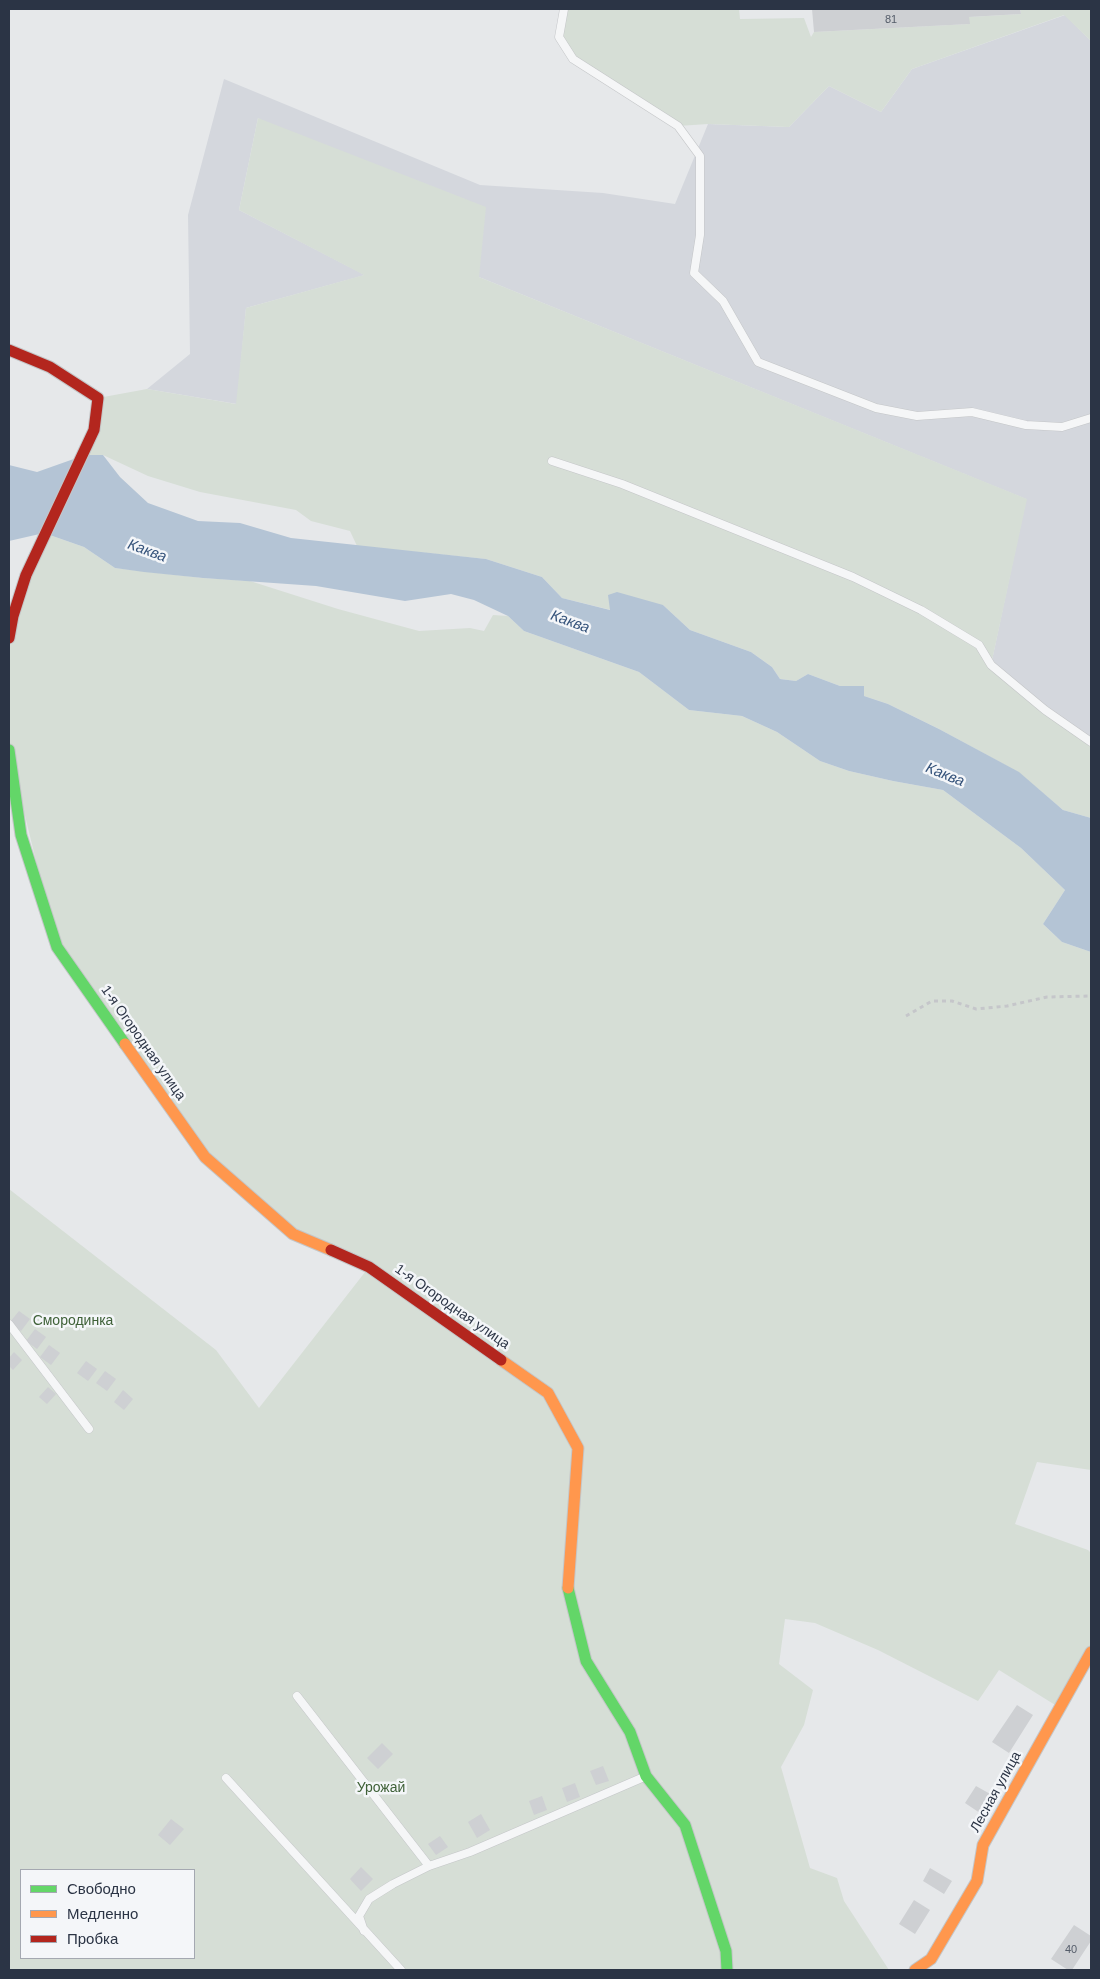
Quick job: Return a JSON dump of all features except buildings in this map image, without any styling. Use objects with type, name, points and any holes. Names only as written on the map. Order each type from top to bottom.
[{"type":"street","points":[[9,350],[50,367],[98,398],[94,430],[26,575],[13,616],[9,638]]},
{"type":"street","name":"1-я Огородная улица","points":[[9,750],[21,835],[57,947],[205,1157],[293,1234],[370,1267],[548,1393],[578,1448],[567,1584],[586,1661],[630,1732],[646,1776],[685,1825],[726,1951],[727,1970]]},
{"type":"street","name":"Лесная улица","points":[[916,1970],[931,1959],[977,1881],[983,1845],[1091,1652]]},
{"type":"lane","points":[[564,9],[559,37],[573,59],[678,126],[700,156],[700,235],[694,273],[724,301],[758,362],[876,408],[917,416],[972,412],[1026,425],[1062,427],[1091,418]]},
{"type":"lane","points":[[552,461],[622,484],[853,577],[921,610],[979,645],[991,665],[1044,710],[1091,742]]},
{"type":"lane","points":[[9,1324],[89,1429]]},
{"type":"lane","points":[[297,1696],[429,1866]]},
{"type":"lane","points":[[364,1931],[359,1916],[369,1898],[429,1866],[470,1852],[646,1776]]},
{"type":"lane","points":[[226,1778],[401,1970]]},
{"type":"path","points":[[906,1016],[932,1001],[952,1001],[976,1009],[1007,1006],[1047,997],[1091,996]]},
{"type":"shaded area","points":[[1065,15],[1091,41],[1091,742],[991,665],[1026,499],[479,277],[258,118],[239,210],[365,275],[246,308],[237,404],[147,389],[190,354],[188,215],[224,79],[480,185],[603,193],[675,204],[708,124],[789,127],[829,86],[881,112],[912,69]]},
{"type":"green space","points":[[564,9],[739,9],[740,19],[804,18],[811,37],[814,32],[969,24],[969,17],[1021,14],[1020,9],[1091,9],[1091,41],[1064,15],[912,69],[881,112],[829,86],[789,127],[708,124],[678,126],[573,59],[559,37]]},
{"type":"green space","points":[[258,118],[486,207],[479,277],[1027,499],[991,665],[1091,742],[1091,818],[1063,810],[1018,772],[939,729],[888,704],[864,696],[864,686],[840,686],[808,674],[796,681],[780,679],[772,667],[751,652],[690,630],[663,605],[611,610],[562,598],[542,577],[486,559],[357,546],[350,531],[311,521],[296,510],[200,492],[148,476],[103,455],[85,455],[98,398],[147,389],[236,404],[246,308],[364,275],[239,210]]},
{"type":"green space","points":[[44,533],[84,547],[115,568],[203,578],[250,581],[338,609],[419,631],[470,628],[484,631],[493,615],[508,616],[524,631],[639,672],[689,710],[742,716],[777,732],[820,761],[849,771],[943,790],[1021,848],[1065,890],[1043,924],[1062,942],[1091,952],[1091,1470],[1037,1462],[1015,1524],[1088,1550],[1091,1553],[1091,1653],[1060,1708],[999,1670],[978,1701],[878,1650],[815,1623],[785,1619],[779,1664],[813,1690],[804,1725],[781,1767],[810,1868],[837,1878],[844,1901],[889,1970],[9,1970],[9,1189],[216,1350],[259,1408],[369,1267],[293,1234],[205,1157],[57,947],[9,750],[9,647]]},
{"type":"water","name":"Каква","points":[[85,455],[103,455],[120,477],[148,503],[198,521],[240,523],[291,538],[486,559],[542,577],[562,598],[610,610],[608,595],[617,592],[663,605],[690,630],[751,652],[772,667],[780,679],[796,681],[808,674],[840,686],[864,686],[864,696],[888,704],[939,729],[1019,772],[1063,810],[1091,818],[1091,952],[1062,942],[1043,924],[1065,890],[1021,848],[943,790],[849,771],[820,761],[777,732],[742,716],[689,710],[639,672],[524,631],[508,616],[474,600],[451,594],[405,601],[316,586],[144,572],[115,568],[84,547],[44,533],[9,541],[9,465],[37,472]]},
{"type":"traffic: fast","points":[[9,750],[21,835],[57,947],[125,1044]]},
{"type":"traffic: fast","points":[[568,1588],[586,1661],[630,1732],[646,1776],[685,1825],[726,1951],[727,1970]]},
{"type":"traffic: slow","points":[[125,1044],[205,1157],[293,1234],[331,1250]]},
{"type":"traffic: slow","points":[[501,1360],[548,1393],[578,1448],[568,1588]]},
{"type":"traffic: slow","points":[[915,1970],[931,1959],[977,1881],[983,1845],[1091,1652]]},
{"type":"traffic: jam","points":[[9,350],[50,367],[98,398],[94,430],[26,575],[13,616],[9,638]]},
{"type":"traffic: jam","points":[[331,1250],[369,1267],[501,1360]]},
{"type":"park label","name":"Смородинка","points":[[73,1321]]},
{"type":"park label","name":"Урожай","points":[[381,1788]]}]
